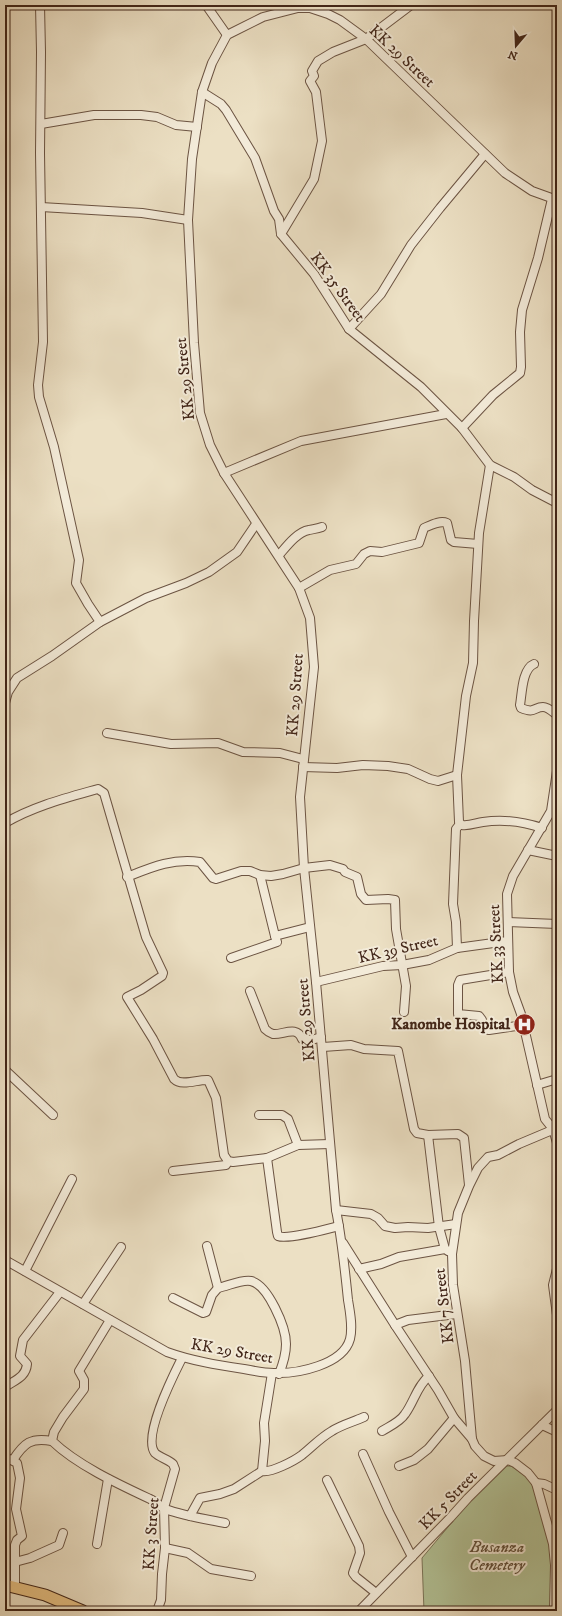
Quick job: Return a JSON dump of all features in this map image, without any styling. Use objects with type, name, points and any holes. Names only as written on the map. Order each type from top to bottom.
[{"type":"main road","points":[[10,1586],[45,1595],[83,1611]]},
{"type":"street","points":[[40,5],[42,342],[38,385],[54,447],[79,560],[76,583],[100,622]]},
{"type":"street","points":[[206,5],[227,35]]},
{"type":"street","points":[[281,234],[314,179],[322,141],[316,92],[310,80],[314,76],[312,71],[315,65],[318,61],[333,52],[366,39],[411,5]]},
{"type":"street","name":"KK 29 Street","points":[[5,1260],[167,1352],[182,1358],[275,1374],[306,1370],[326,1363],[344,1351],[350,1341],[351,1324],[342,1240],[336,1210],[316,982],[304,868],[300,797],[314,667],[310,618],[299,588],[279,555],[256,524],[224,473],[210,445],[200,413],[189,266],[188,220],[192,159],[202,92],[212,63],[227,35],[263,17],[298,8],[310,8],[328,14],[340,20],[366,39],[505,173],[532,191],[555,199]]},
{"type":"street","name":"KK 35 Street","points":[[202,92],[226,110],[254,158],[274,212],[279,219],[281,234],[314,274],[349,329],[421,387],[446,414],[462,428],[490,465],[514,477],[532,490],[557,503]]},
{"type":"street","points":[[41,124],[94,115],[141,114],[157,117],[176,125],[197,127]]},
{"type":"street","points":[[349,329],[381,294],[411,246],[440,208],[485,154]]},
{"type":"street","points":[[462,428],[493,395],[518,375],[521,370],[520,332],[522,310],[555,199]]},
{"type":"street","points":[[41,207],[142,212],[188,220]]},
{"type":"street","points":[[224,473],[301,441],[446,414]]},
{"type":"street","points":[[457,948],[453,897],[456,829],[460,824],[457,775],[466,696],[474,663],[474,621],[478,544],[490,465]]},
{"type":"street","points":[[299,588],[330,570],[356,564],[364,554],[370,551],[382,552],[419,542],[424,528],[433,524],[443,522],[447,523],[451,540],[454,542],[478,544]]},
{"type":"street","points":[[5,704],[8,692],[18,678],[100,622],[146,598],[186,583],[209,572],[237,552],[256,524]]},
{"type":"street","points":[[279,555],[304,532],[322,527]]},
{"type":"street","points":[[534,664],[528,669],[525,676],[520,705],[521,708],[532,711],[544,707],[549,708],[557,715]]},
{"type":"street","points":[[107,733],[171,744],[218,743],[243,752],[280,753],[303,763],[337,768],[363,765],[388,766],[408,769],[438,781],[457,775]]},
{"type":"street","name":"KK 33 Street","points":[[557,771],[551,812],[513,876],[507,894],[509,972],[513,992],[523,1025],[545,1119],[555,1129],[557,1143]]},
{"type":"street","points":[[5,824],[20,814],[41,805],[101,789],[104,792],[127,877],[146,938],[163,973],[162,976],[141,990],[127,997],[177,1082],[184,1083],[198,1080],[208,1080],[216,1098],[224,1155],[228,1161],[232,1162],[268,1158],[298,1145],[330,1144]]},
{"type":"street","points":[[460,824],[465,826],[484,822],[520,822],[542,828]]},
{"type":"street","points":[[528,850],[557,856]]},
{"type":"street","points":[[127,877],[163,863],[195,861],[200,862],[213,878],[216,879],[241,871],[250,871],[260,875],[271,876],[304,868],[330,865],[357,877],[361,894],[366,900],[395,900],[396,929],[406,986],[404,1012]]},
{"type":"street","points":[[231,958],[277,942],[260,875]]},
{"type":"street","points":[[508,922],[557,924]]},
{"type":"street","points":[[275,936],[310,927]]},
{"type":"street","name":"KK 39 Street","points":[[316,982],[383,966],[402,965],[429,960],[457,948],[508,940]]},
{"type":"street","points":[[509,972],[460,980],[458,985],[458,1014],[479,1016],[482,1020],[484,1029],[489,1030],[523,1025]]},
{"type":"street","points":[[250,991],[265,1029],[272,1034],[290,1031],[296,1032],[302,1039],[305,1040],[321,1037]]},
{"type":"street","points":[[322,1047],[351,1045],[364,1049],[398,1051],[414,1129],[417,1133],[428,1135],[458,1134],[464,1138],[469,1186]]},
{"type":"street","points":[[5,1070],[53,1115]]},
{"type":"street","points":[[538,1085],[557,1079]]},
{"type":"street","points":[[259,1115],[282,1115],[288,1119],[298,1145]]},
{"type":"street","name":"KK 7 Street","points":[[472,1439],[465,1361],[456,1314],[453,1285],[452,1254],[456,1224],[469,1186],[478,1168],[488,1157],[498,1155],[555,1129]]},
{"type":"street","points":[[428,1135],[439,1227],[445,1249],[452,1254]]},
{"type":"street","points":[[268,1158],[276,1232],[278,1236],[298,1236],[339,1226]]},
{"type":"street","points":[[173,1171],[226,1165],[228,1161]]},
{"type":"street","points":[[25,1271],[72,1179]]},
{"type":"street","points":[[336,1210],[371,1214],[378,1218],[385,1226],[395,1228],[428,1228],[456,1224]]},
{"type":"street","name":"KK 7 Street","points":[[342,1240],[359,1269],[429,1376],[454,1418],[476,1446],[484,1456],[494,1461],[508,1460],[528,1473],[536,1484],[553,1544],[555,1565],[554,1611]]},
{"type":"street","points":[[207,1246],[218,1288]]},
{"type":"street","points":[[83,1304],[121,1247]]},
{"type":"street","points":[[359,1269],[381,1264],[399,1257],[445,1249]]},
{"type":"street","points":[[557,1269],[553,1285],[557,1315]]},
{"type":"street","points":[[173,1298],[203,1313],[206,1312],[212,1295],[218,1288],[233,1285],[242,1281],[252,1282],[258,1284],[270,1298],[277,1311],[286,1337],[285,1356],[275,1374],[264,1423],[265,1441],[262,1471]]},
{"type":"street","points":[[5,1387],[15,1382],[25,1374],[27,1364],[20,1356],[23,1340],[60,1292]]},
{"type":"street","points":[[395,1325],[408,1320],[456,1314]]},
{"type":"street","points":[[52,1441],[54,1432],[63,1417],[84,1389],[84,1380],[79,1371],[110,1320]]},
{"type":"street","name":"KK 3 Street","points":[[157,1611],[161,1600],[162,1574],[166,1548],[164,1508],[175,1469],[173,1464],[155,1453],[152,1446],[153,1434],[164,1395],[182,1358]]},
{"type":"street","points":[[382,1431],[399,1421],[405,1414],[422,1384],[429,1376]]},
{"type":"street","name":"KK 5 Street","points":[[359,1611],[468,1498],[557,1410]]},
{"type":"street","points":[[190,1516],[200,1498],[220,1494],[234,1489],[262,1471],[267,1472],[292,1461],[332,1431],[364,1417]]},
{"type":"street","points":[[398,1466],[414,1460],[428,1449],[454,1418]]},
{"type":"street","points":[[542,1426],[557,1432]]},
{"type":"street","points":[[10,1586],[15,1562],[16,1542],[22,1536],[16,1509],[20,1478],[17,1463],[9,1458],[22,1447],[34,1440],[42,1439],[52,1441],[108,1479],[154,1501],[164,1508],[190,1516],[225,1523]]},
{"type":"street","points":[[363,1454],[389,1512],[412,1557]]},
{"type":"street","points":[[97,1544],[108,1479]]},
{"type":"street","points":[[327,1480],[359,1546],[360,1553],[353,1573],[376,1593]]},
{"type":"street","points":[[536,1484],[544,1484],[557,1490]]},
{"type":"street","points":[[15,1562],[30,1558],[59,1545],[63,1533]]},
{"type":"street","points":[[166,1548],[188,1553],[211,1569],[251,1576]]},
{"type":"green space","name":"Busanza Cemetery","points":[[506,1466],[511,1466],[529,1478],[535,1488],[551,1547],[551,1611],[424,1611],[422,1558],[464,1508]]},
{"type":"place","name":"Kanombe Hospital","points":[[525,1024]]}]
